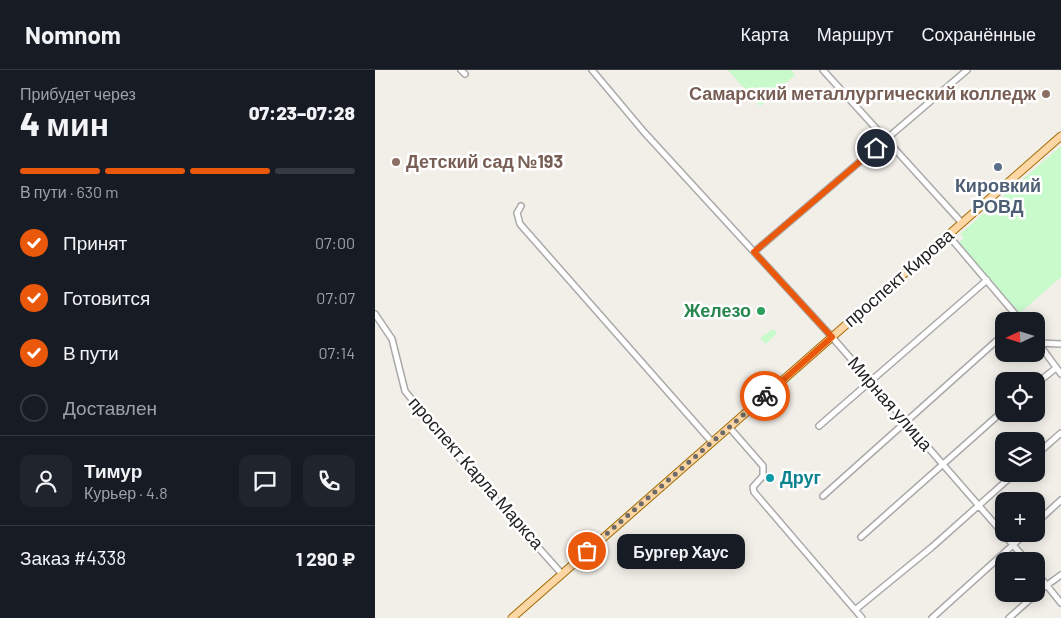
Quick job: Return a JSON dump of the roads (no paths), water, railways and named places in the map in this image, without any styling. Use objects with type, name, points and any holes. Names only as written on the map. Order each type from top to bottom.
[{"type":"main road","name":"проспект Кирова","points":[[512,618],[1061,136]]},
{"type":"street","name":"Мирная улица","points":[[592,70],[644,132],[832,337],[1018,552]]},
{"type":"street","points":[[823,70],[962,223]]},
{"type":"street","points":[[754,252],[967,70]]},
{"type":"street","points":[[521,206],[517,213],[517,219],[520,224],[712,442]]},
{"type":"street","points":[[948,235],[1012,312]]},
{"type":"street","points":[[819,426],[987,280]]},
{"type":"street","name":"проспект Карла Маркса","points":[[375,314],[392,339],[405,391],[478,481],[561,574]]},
{"type":"street","points":[[823,496],[995,342]]},
{"type":"street","points":[[1045,343],[1061,344]]},
{"type":"street","points":[[1045,353],[1061,374]]},
{"type":"street","points":[[1045,377],[1056,368]]},
{"type":"street","points":[[861,537],[995,418]]},
{"type":"street","points":[[729,427],[763,466],[763,476],[753,487],[754,492],[862,618]]},
{"type":"street","points":[[1045,447],[1061,432]]},
{"type":"street","points":[[855,610],[932,547],[1004,482]]},
{"type":"street","points":[[1045,515],[1061,500]]},
{"type":"street","points":[[932,618],[1016,542]]},
{"type":"street","points":[[1061,576],[1045,585],[1061,603]]},
{"type":"street","points":[[1009,618],[1026,602]]},
{"type":"place","name":"Самарский металлургический колледж","points":[[1046,94]]},
{"type":"place","name":"Детский сад №193","points":[[396,162]]},
{"type":"place","name":"Кировкий РОВД","points":[[998,167]]},
{"type":"place","name":"Железо","points":[[761,311]]},
{"type":"place","name":"Друг","points":[[770,478]]},
{"type":"place","name":"Бургер Хаус","points":[[587,551]]}]
